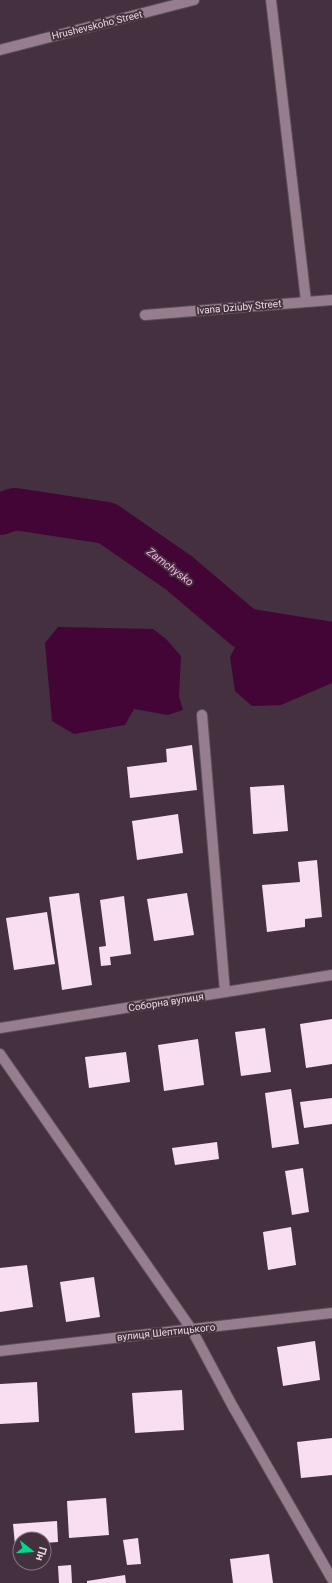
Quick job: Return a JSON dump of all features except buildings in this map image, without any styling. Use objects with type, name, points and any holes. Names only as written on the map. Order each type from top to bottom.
[{"type":"street","name":"Hrushevskoho Street","points":[[0,50],[194,0]]},
{"type":"street","points":[[271,0],[306,301]]},
{"type":"street","name":"Ivana Dziuby Street","points":[[145,315],[332,300]]},
{"type":"street","points":[[202,715],[225,992]]},
{"type":"street","name":"Соборна вулиця","points":[[0,1028],[332,975]]},
{"type":"street","points":[[0,1054],[192,1330],[232,1405],[332,1579]]},
{"type":"street","name":"вулиця Шептицького","points":[[0,1351],[332,1313]]},
{"type":"shaded area","points":[[58,627],[153,629],[166,639],[181,656],[179,696],[183,710],[168,715],[134,709],[125,725],[74,734],[52,721],[45,643]]},
{"type":"shaded area","points":[[245,629],[327,632],[332,634],[332,683],[281,705],[252,706],[235,691],[230,657]]},
{"type":"waterway","name":"Zamchysko","points":[[0,514],[15,509],[107,523],[179,573],[245,629],[332,643]]}]
